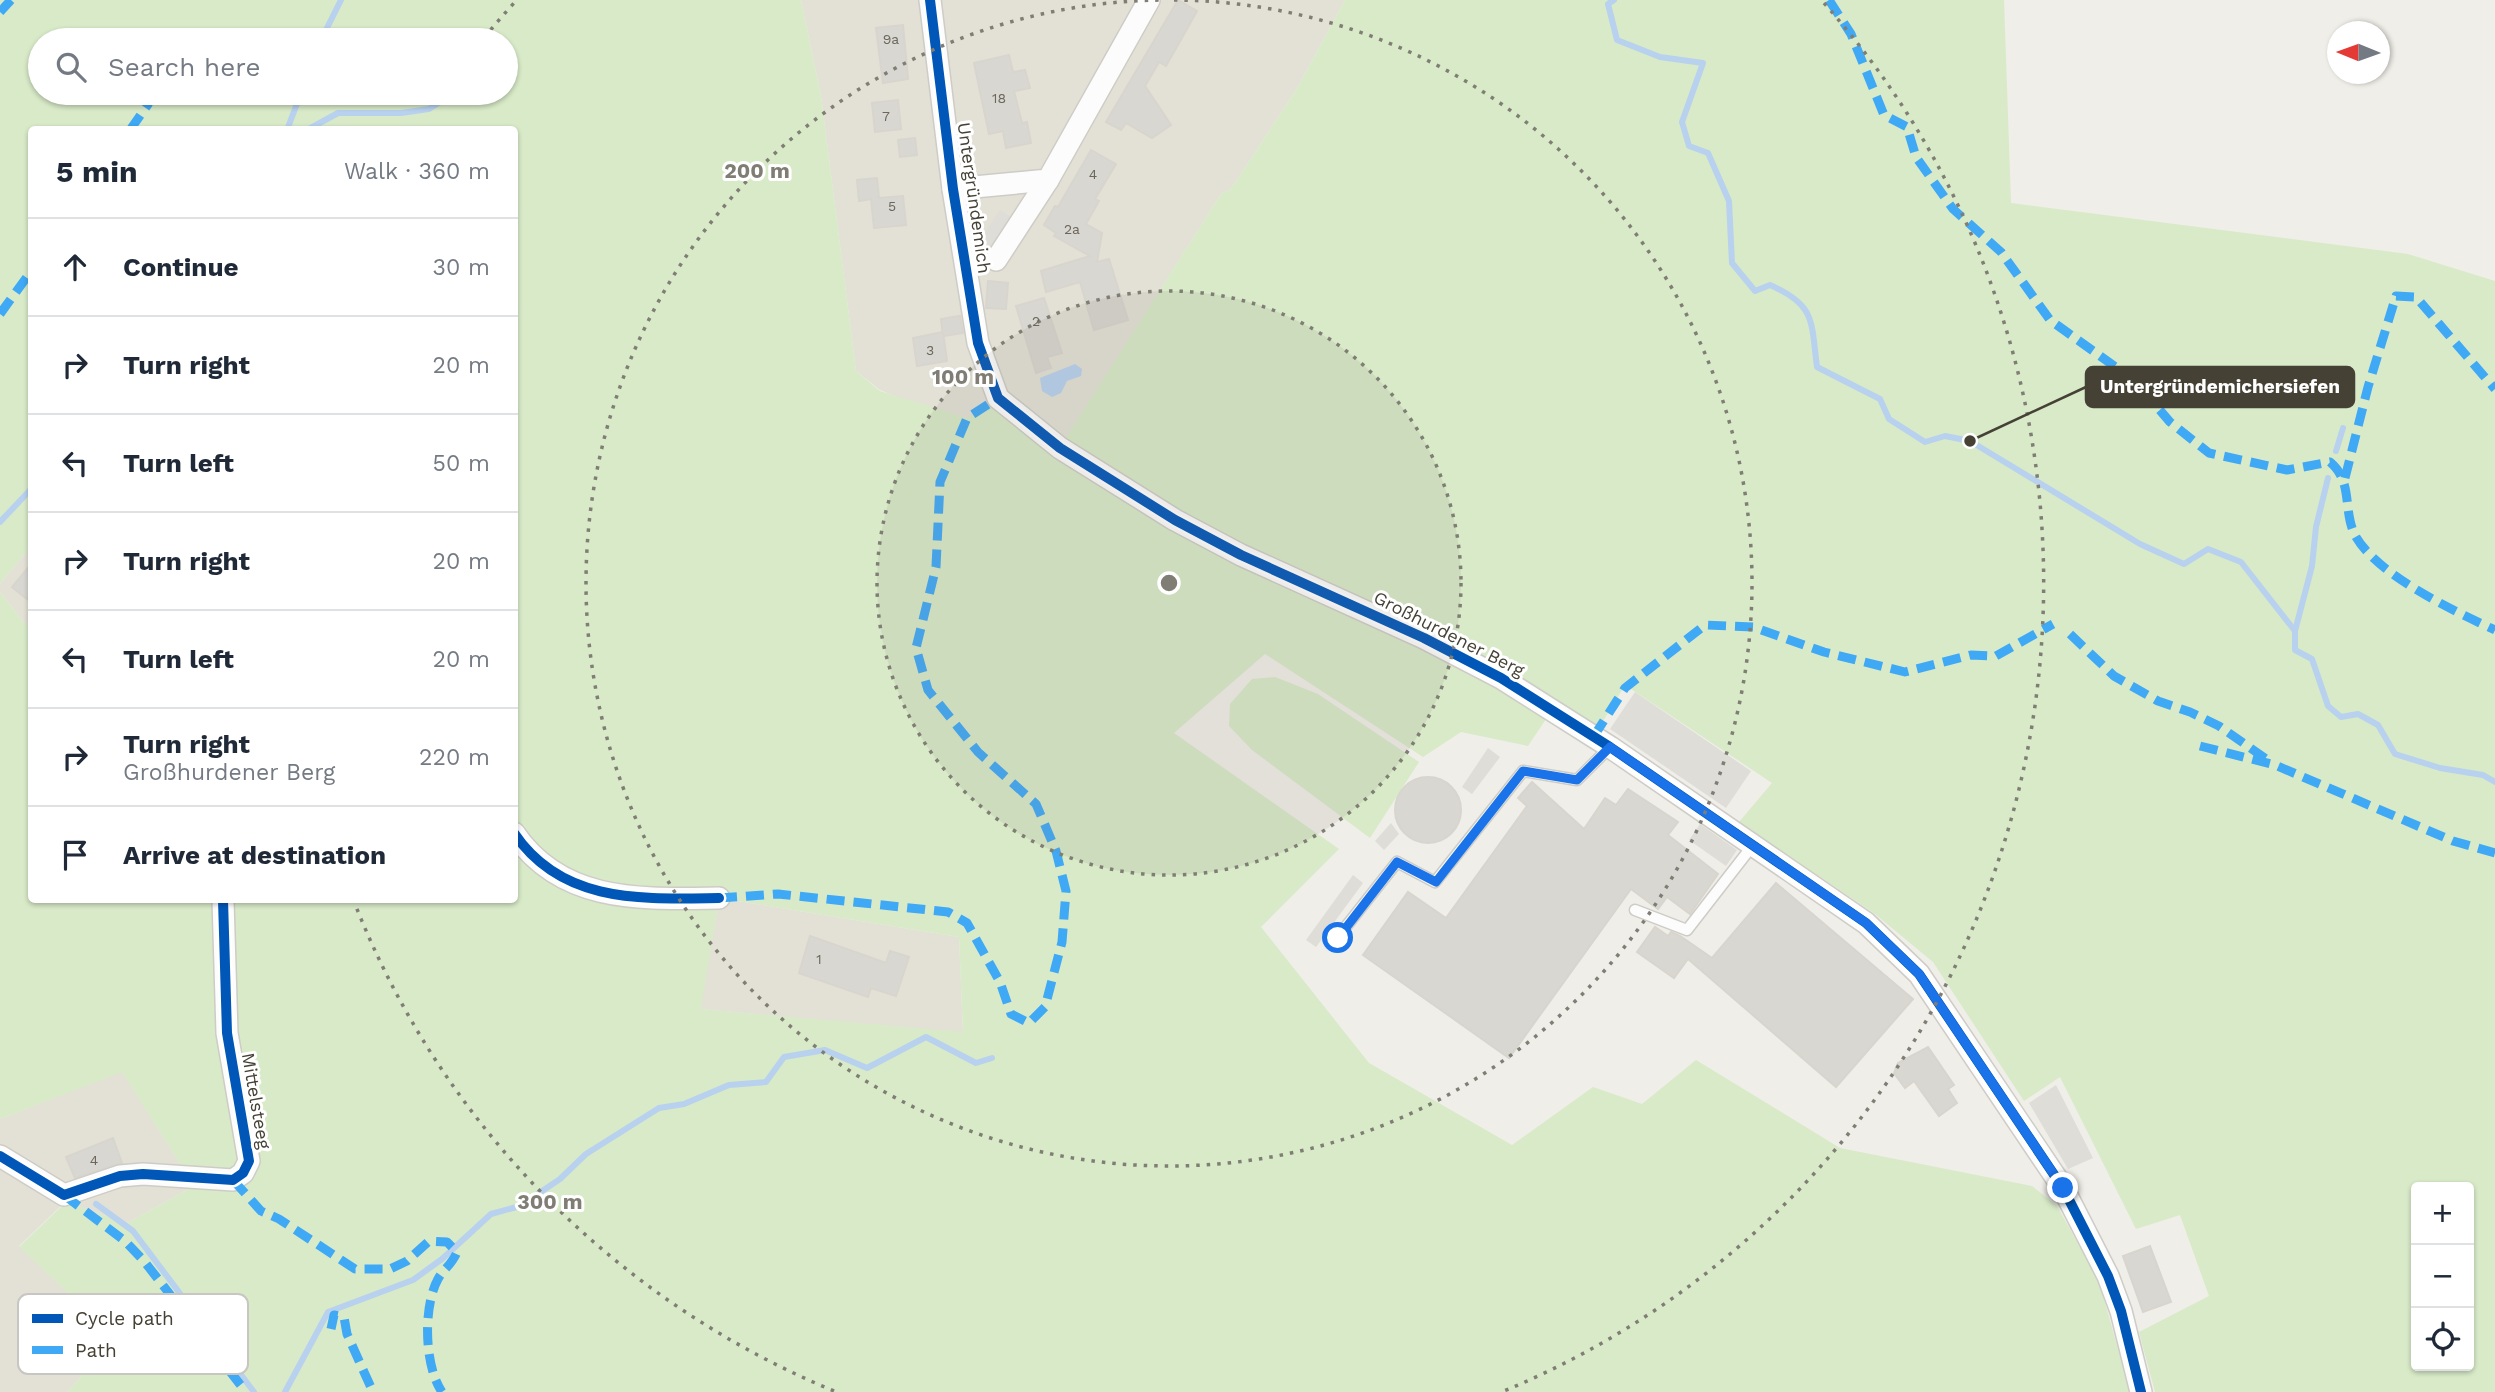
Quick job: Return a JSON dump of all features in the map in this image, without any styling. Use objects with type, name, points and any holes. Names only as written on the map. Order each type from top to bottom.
[{"type":"street","name":"Untergründemich","points":[[930,0],[953,189],[978,343],[998,398]]},
{"type":"street","name":"Untergründemich","points":[[996,260],[1048,180],[1149,0]]},
{"type":"street","name":"Untergründemich","points":[[953,189],[1048,180]]},
{"type":"street","name":"Großhurdener Berg","points":[[998,398],[1060,448],[1175,520],[1241,555],[1424,638],[1501,677],[1610,747],[1866,923],[1919,974],[2012,1108],[2088,1232],[2121,1311],[2141,1392]]},
{"type":"street","points":[[518,839],[530,856],[570,882],[638,900],[719,898]]},
{"type":"street","name":"Mittelsteeg","points":[[0,1156],[64,1195],[120,1176],[143,1174],[226,1181],[243,1173],[249,1161],[227,1033],[223,903]]},
{"type":"lane","points":[[1338,938],[1397,862],[1436,882],[1523,771],[1577,780],[1610,747]]},
{"type":"lane","points":[[1635,909],[1687,930],[1753,845]]},
{"type":"shaded area","points":[[801,0],[1345,0],[1296,90],[1231,189],[1221,194],[1060,448],[909,402],[880,390],[856,371],[821,96]]},
{"type":"shaded area","points":[[1000,210],[1014,219],[985,265],[978,255],[978,242]]},
{"type":"shaded area","points":[[28,551],[28,627],[0,592],[0,584]]},
{"type":"shaded area","points":[[1635,692],[1751,771],[1726,808],[1610,729]]},
{"type":"shaded area","points":[[1488,748],[1500,757],[1472,794],[1462,787]]},
{"type":"shaded area","points":[[1391,823],[1399,834],[1384,850],[1375,841]]},
{"type":"shaded area","points":[[1700,824],[1737,850],[1726,866],[1689,840]]},
{"type":"shaded area","points":[[1353,875],[1363,883],[1316,947],[1306,940]]},
{"type":"shaded area","points":[[719,898],[959,937],[963,1033],[700,1009]]},
{"type":"shaded area","points":[[122,1071],[194,1186],[127,1223],[65,1202],[19,1246],[70,1294],[18,1294],[18,1374],[83,1374],[67,1392],[0,1392],[0,1119]]},
{"type":"shaded area","points":[[2056,1085],[2093,1158],[2068,1169],[2029,1103]]},
{"type":"green space","points":[[0,0],[801,0],[821,96],[856,371],[880,391],[967,418],[998,398],[1060,447],[1221,194],[1231,189],[1296,90],[1345,0],[2004,0],[2011,203],[2408,254],[2495,281],[2495,1392],[2155,1392],[2139,1332],[2209,1296],[2180,1215],[2136,1229],[2060,1077],[2024,1101],[1933,962],[1875,914],[1739,822],[1772,783],[1625,685],[1594,736],[1552,710],[1528,746],[1461,732],[1423,757],[1265,654],[1174,733],[1339,849],[1261,927],[1369,1063],[1512,1145],[1593,1087],[1642,1104],[1696,1060],[1840,1148],[2032,1186],[2057,1206],[2099,1281],[2130,1392],[67,1392],[83,1374],[248,1374],[248,1294],[69,1294],[19,1247],[66,1202],[127,1223],[194,1186],[122,1072],[0,1119],[0,592],[28,627],[28,903],[518,903],[518,126],[28,126],[28,551],[0,584]],"holes":[[[719,898],[959,937],[963,1032],[701,1009]]]},
{"type":"green space","points":[[1275,677],[1318,694],[1419,762],[1370,838],[1252,750],[1229,726],[1230,704],[1252,679]]},
{"type":"water","points":[[1075,364],[1082,369],[1081,376],[1067,381],[1061,393],[1052,397],[1042,391],[1040,378]]},
{"type":"building","points":[[1178,0],[1197,11],[1166,66],[1159,62],[1145,86],[1171,125],[1152,138],[1126,123],[1121,130],[1106,122]]},
{"type":"building","points":[[903,25],[908,79],[883,83],[876,28]]},
{"type":"building","points":[[1009,55],[1013,72],[1025,70],[1030,88],[1014,91],[1022,123],[1027,122],[1031,143],[1006,148],[1003,131],[989,134],[974,63]]},
{"type":"building","points":[[898,100],[901,129],[875,132],[872,103]]},
{"type":"building","points":[[915,138],[917,155],[900,157],[898,140]]},
{"type":"building","points":[[1091,150],[1116,164],[1095,199],[1099,201],[1086,224],[1102,233],[1097,262],[1109,259],[1128,320],[1094,330],[1080,282],[1046,292],[1041,271],[1090,256],[1054,236],[1056,233],[1044,225],[1055,206],[1058,207]]},
{"type":"building","points":[[877,178],[879,198],[903,196],[906,225],[874,228],[871,199],[859,201],[857,180]]},
{"type":"building","points":[[988,281],[1008,283],[1006,309],[986,308]]},
{"type":"building","points":[[1044,298],[1062,353],[1047,357],[1051,368],[1036,373],[1016,306]]},
{"type":"building","points":[[960,316],[963,333],[943,336],[941,319]]},
{"type":"building","points":[[943,332],[947,361],[917,366],[913,338]]},
{"type":"building","points":[[28,568],[28,600],[12,587]]},
{"type":"building","points":[[1428,777],[1441,780],[1451,787],[1458,797],[1461,810],[1458,823],[1451,833],[1441,840],[1428,843],[1415,840],[1405,833],[1398,823],[1395,810],[1398,797],[1405,787],[1415,780]]},
{"type":"building","points":[[1532,782],[1584,829],[1605,798],[1616,805],[1628,789],[1678,822],[1668,835],[1718,874],[1690,914],[1667,897],[1658,909],[1631,889],[1509,1058],[1363,955],[1408,892],[1446,918],[1527,806],[1518,798]]},
{"type":"building","points":[[1776,883],[1913,999],[1836,1087],[1688,959],[1674,978],[1637,952],[1655,927],[1668,936],[1671,932],[1680,936],[1712,958]]},
{"type":"building","points":[[810,936],[886,963],[890,951],[909,957],[896,996],[871,988],[868,997],[799,973]]},
{"type":"building","points":[[1928,1047],[1954,1085],[1948,1089],[1957,1103],[1939,1116],[1914,1081],[1905,1088],[1894,1073],[1898,1063]]},
{"type":"building","points":[[113,1138],[122,1163],[75,1178],[66,1157]]},
{"type":"building","points":[[2150,1246],[2171,1302],[2143,1312],[2123,1256]]},
{"type":"waterway","points":[[327,28],[341,0]]},
{"type":"waterway","points":[[1614,0],[1608,4],[1617,40],[1660,57],[1703,63],[1682,122],[1689,146],[1708,153],[1729,201],[1732,263],[1755,291],[1770,285],[1785,292],[1804,308],[1812,326],[1817,367],[1880,399],[1889,419],[1925,442],[1945,436],[1970,441],[2140,544],[2184,564],[2208,549],[2241,562],[2295,631],[2295,650],[2312,659],[2328,706],[2341,717],[2358,714],[2378,725],[2395,754],[2440,768],[2483,775],[2495,782]]},
{"type":"waterway","points":[[289,126],[296,105]]},
{"type":"waterway","points":[[314,126],[338,113],[401,113],[429,109],[435,105]]},
{"type":"waterway","points":[[2336,451],[2343,428]]},
{"type":"waterway","points":[[2295,631],[2312,566],[2316,527],[2328,478]]},
{"type":"waterway","points":[[0,522],[28,492]]},
{"type":"waterway","points":[[285,1392],[328,1312],[413,1280],[442,1259],[491,1214],[520,1206],[560,1179],[586,1154],[659,1108],[684,1104],[729,1085],[766,1082],[784,1057],[825,1050],[867,1068],[926,1037],[976,1063],[992,1058]]},
{"type":"waterway","points":[[96,1204],[133,1231],[180,1294]]},
{"type":"waterway","points":[[240,1374],[254,1392]]},
{"type":"marked path","points":[[0,12],[11,0]]},
{"type":"marked path","points":[[1829,0],[1851,34],[1884,115],[1907,127],[1916,157],[1953,209],[2001,252],[2050,320],[2135,381],[2170,422],[2209,453],[2287,470],[2330,462],[2342,479],[2349,518],[2356,537],[2367,551],[2399,579],[2495,630]]},
{"type":"marked path","points":[[133,126],[148,105]]},
{"type":"marked path","points":[[0,314],[28,276]]},
{"type":"marked path","points":[[2345,478],[2368,387],[2396,296],[2416,297],[2495,389]]},
{"type":"marked path","points":[[719,898],[778,894],[948,912],[967,923],[1000,982],[1011,1014],[1029,1023],[1045,1007],[1062,942],[1066,891],[1056,851],[1036,804],[978,752],[928,690],[916,648],[936,567],[940,482],[967,418],[998,398]]},
{"type":"marked path","points":[[1594,736],[1625,688],[1705,625],[1753,627],[1824,652],[1905,672],[1971,655],[1996,656],[2053,624]]},
{"type":"marked path","points":[[2070,634],[2114,676],[2158,701],[2219,726],[2269,761]]},
{"type":"marked path","points":[[2200,746],[2275,765],[2453,841],[2495,853]]},
{"type":"marked path","points":[[233,1180],[261,1211],[279,1219],[355,1269],[390,1269],[407,1261],[429,1241],[447,1242],[457,1252],[438,1279],[428,1320],[429,1352],[436,1381],[442,1392]]},
{"type":"marked path","points":[[64,1195],[125,1241],[170,1294]]},
{"type":"marked path","points":[[331,1329],[334,1315],[344,1317],[347,1334],[373,1392]]},
{"type":"marked path","points":[[232,1374],[246,1392]]},
{"type":"cycle path","points":[[930,0],[953,189],[978,343],[998,398],[1060,448],[1175,520],[1241,555],[1424,638],[1501,678],[1610,747],[1866,923],[1919,974],[2063,1188],[2108,1276],[2121,1311],[2141,1392]]},
{"type":"cycle path","points":[[518,838],[533,856],[555,873],[580,885],[633,897],[719,898]]},
{"type":"cycle path","points":[[0,1156],[64,1195],[120,1176],[143,1174],[233,1180],[243,1173],[249,1161],[227,1033],[223,903]]},
{"type":"place","name":"Untergründemichersiefen","points":[[1970,441]]},
{"type":"route","points":[[1338,938],[1397,862],[1436,882],[1523,771],[1577,780],[1610,747],[1866,923],[1919,974],[2012,1108],[2063,1188]]}]
